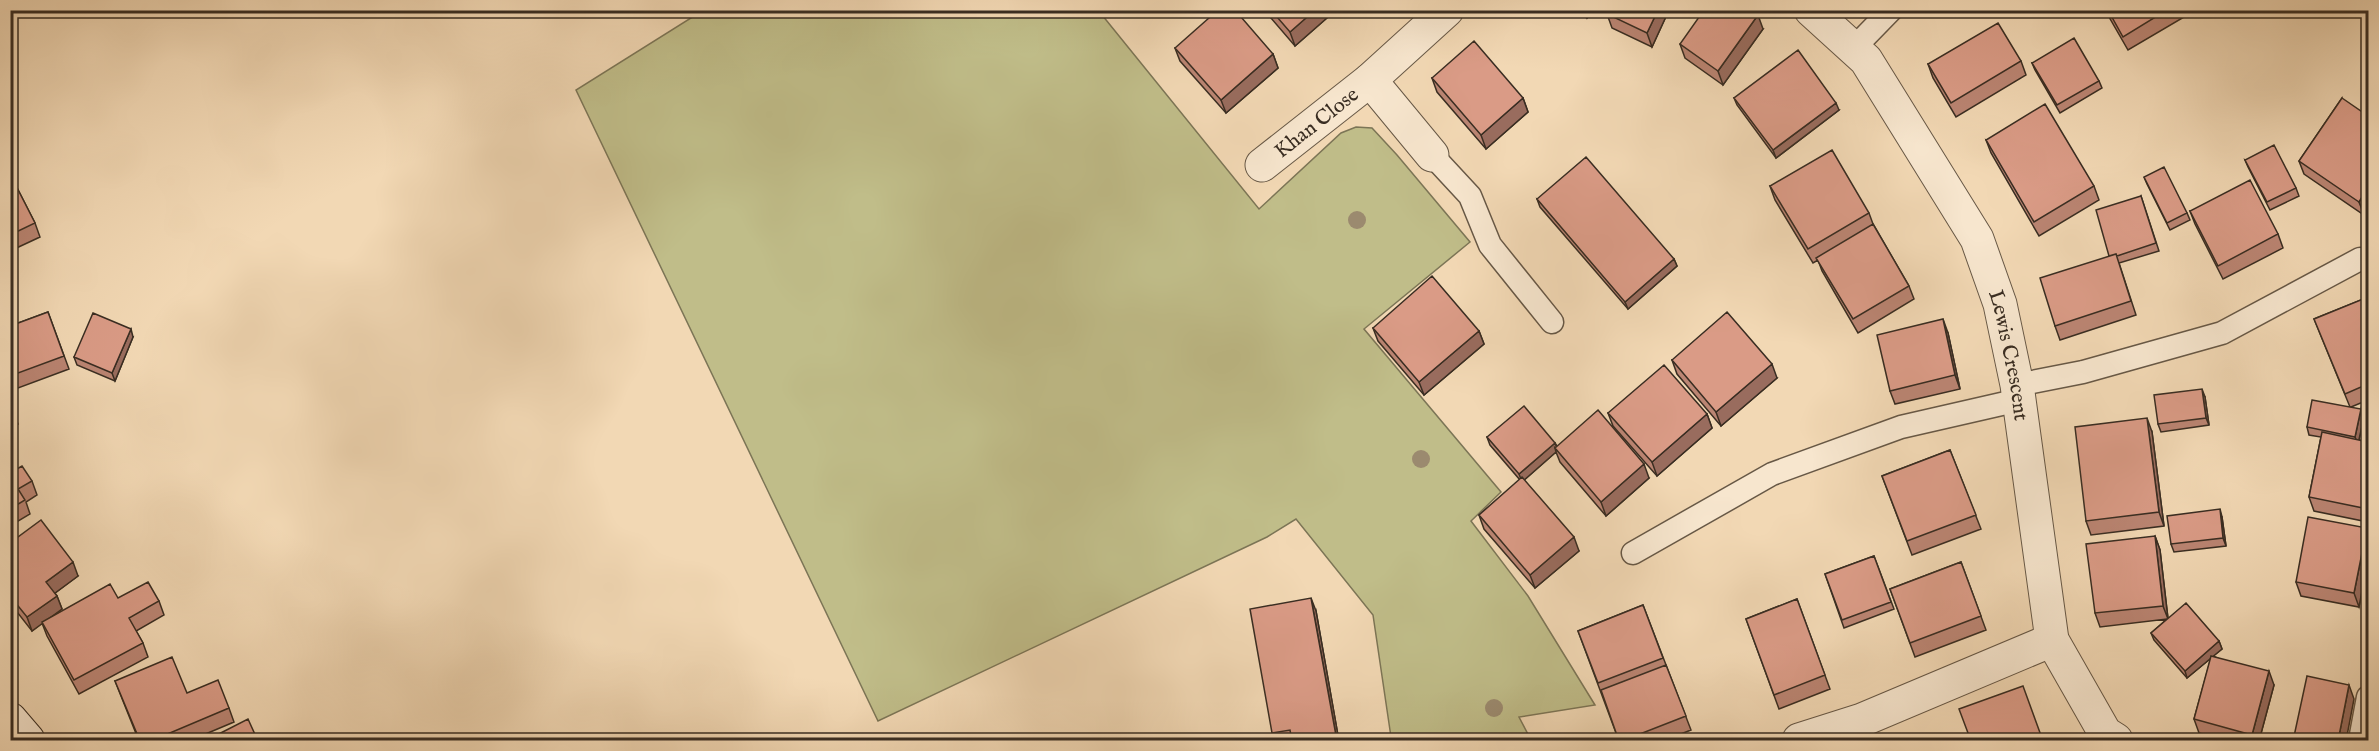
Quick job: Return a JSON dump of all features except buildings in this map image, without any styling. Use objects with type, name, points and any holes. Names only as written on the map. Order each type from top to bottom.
[{"type":"street","name":"Khan Close","points":[[1262,165],[1370,80],[1448,10]]},
{"type":"street","name":"Lewis Crescent","points":[[1811,10],[1866,60],[1977,239],[2000,304],[2018,392],[2052,640],[2105,733],[2115,741]]},
{"type":"street","name":"Khan Close","points":[[1370,80],[1432,155]]},
{"type":"street","points":[[1799,741],[1864,730],[2052,640]]},
{"type":"street","points":[[10,719],[28,741]]},
{"type":"lane","points":[[1853,49],[1891,10]]},
{"type":"lane","points":[[1432,155],[1470,196],[1490,245],[1552,322]]},
{"type":"lane","points":[[1633,553],[1772,474],[1902,427],[2222,333],[2360,259]]},
{"type":"lane","points":[[2360,741],[2368,697]]},
{"type":"shaded area","points":[[1098,10],[1259,209],[1341,133],[1356,127],[1372,128],[1470,242],[1364,329],[1501,492],[1471,521],[1528,596],[1595,705],[1519,717],[1531,740],[1394,740],[1391,737],[1373,615],[1296,519],[1267,537],[878,721],[576,90],[702,11]]}]
